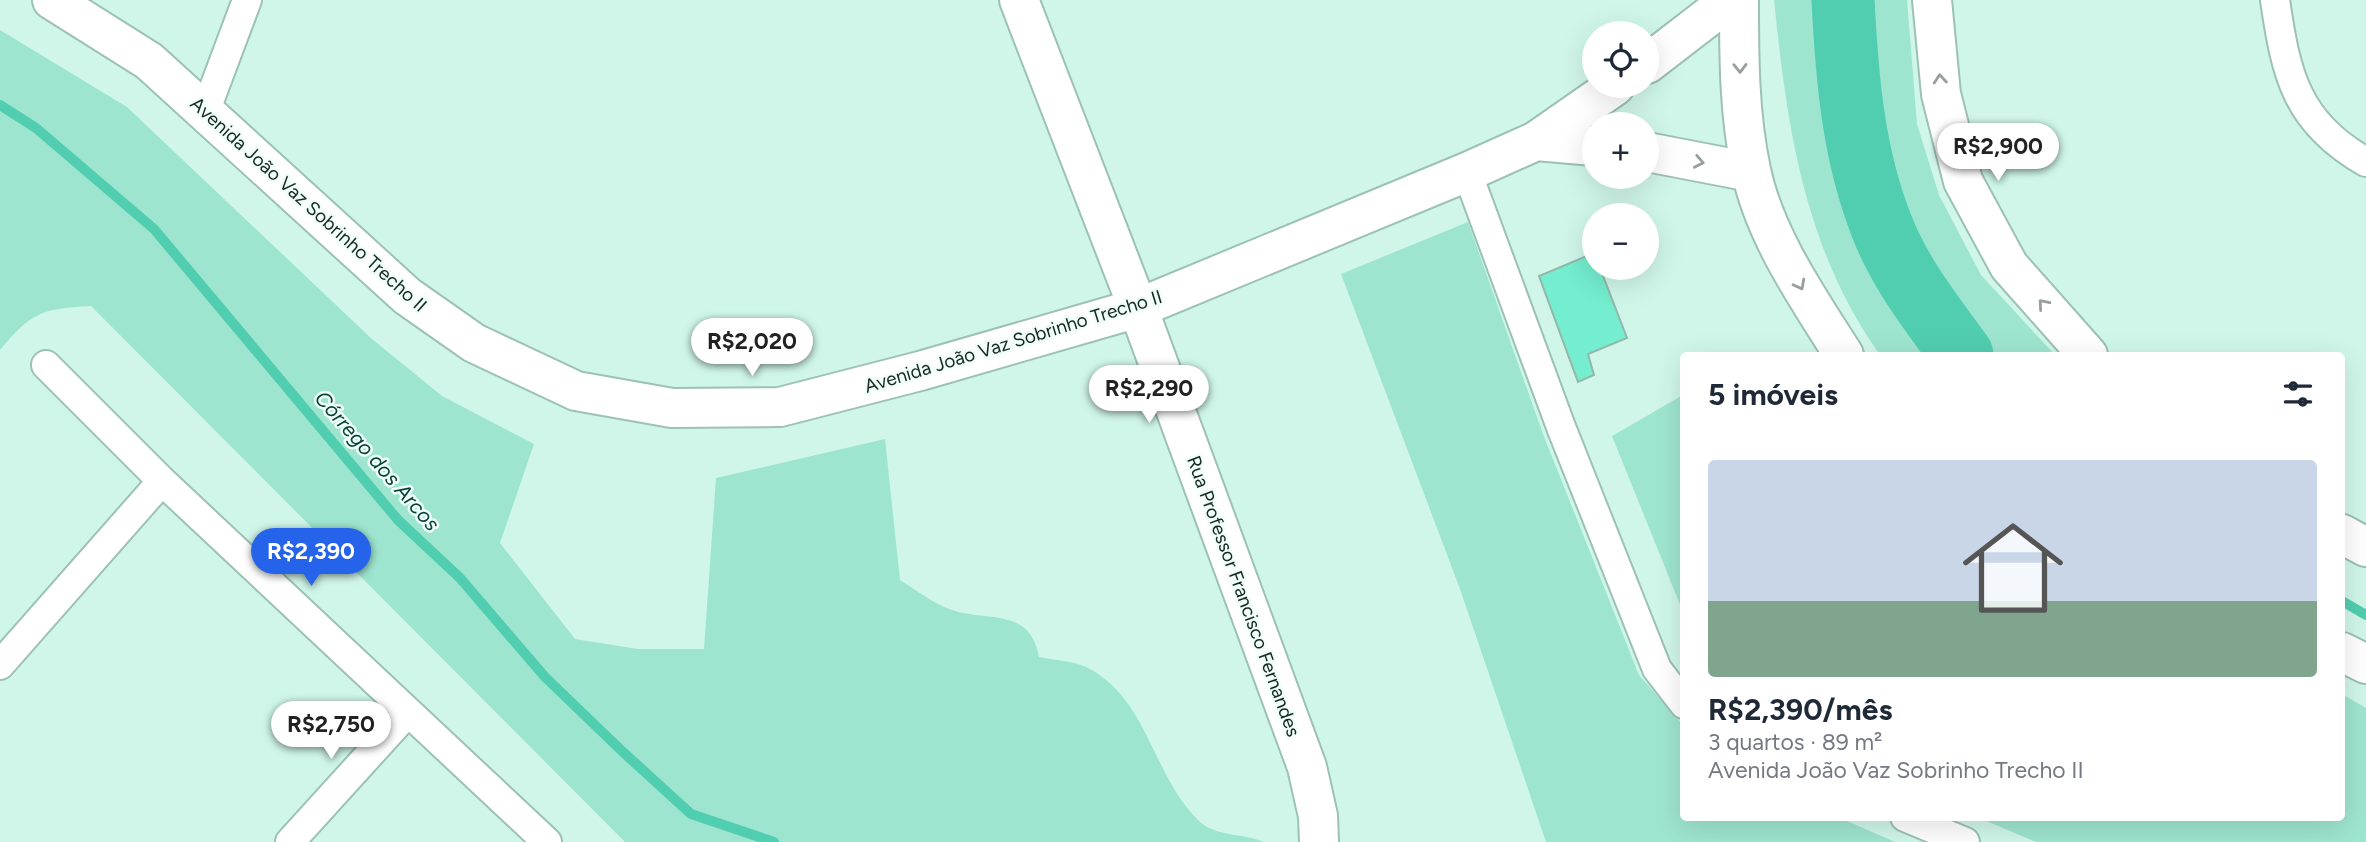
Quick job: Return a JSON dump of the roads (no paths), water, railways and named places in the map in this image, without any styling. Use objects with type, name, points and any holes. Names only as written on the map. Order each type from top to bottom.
[{"type":"street","name":"Avenida João Vaz Sobrinho Trecho II","points":[[52,0],[149,61],[407,296],[474,343],[576,391],[672,408],[780,407],[920,371],[1138,308],[1536,141],[1598,98]]},
{"type":"street","points":[[205,112],[247,0]]},
{"type":"street","name":"Rua Professor Francisco Fernandes","points":[[1019,0],[1138,308],[1307,767],[1318,816],[1319,842]]},
{"type":"street","points":[[1659,55],[1730,0]]},
{"type":"street","points":[[1738,0],[1740,99],[1751,172],[1766,218],[1803,291],[1842,352]]},
{"type":"street","points":[[1933,0],[1941,94],[1963,181],[2010,266],[2085,352]]},
{"type":"street","points":[[2275,0],[2283,55],[2302,106],[2343,149],[2366,162]]},
{"type":"street","points":[[1536,141],[1582,145]]},
{"type":"street","points":[[1659,154],[1751,172]]},
{"type":"street","points":[[1467,172],[1561,427],[1657,669],[1680,699]]},
{"type":"street","points":[[46,366],[162,481],[547,842]]},
{"type":"street","points":[[0,665],[162,481]]},
{"type":"street","points":[[2345,536],[2366,547]]},
{"type":"street","points":[[2345,654],[2366,664]]},
{"type":"street","points":[[290,842],[408,712]]},
{"type":"street","points":[[1915,821],[1965,842]]},
{"type":"waterway","points":[[1843,0],[1853,115],[1872,199],[1898,261],[1960,352]]},
{"type":"waterway","name":"Córrego dos Arcos","points":[[0,105],[36,128],[154,229],[398,520],[460,578],[545,677],[623,752],[691,814],[774,842]]},
{"type":"waterway","points":[[2345,603],[2366,615]]}]
